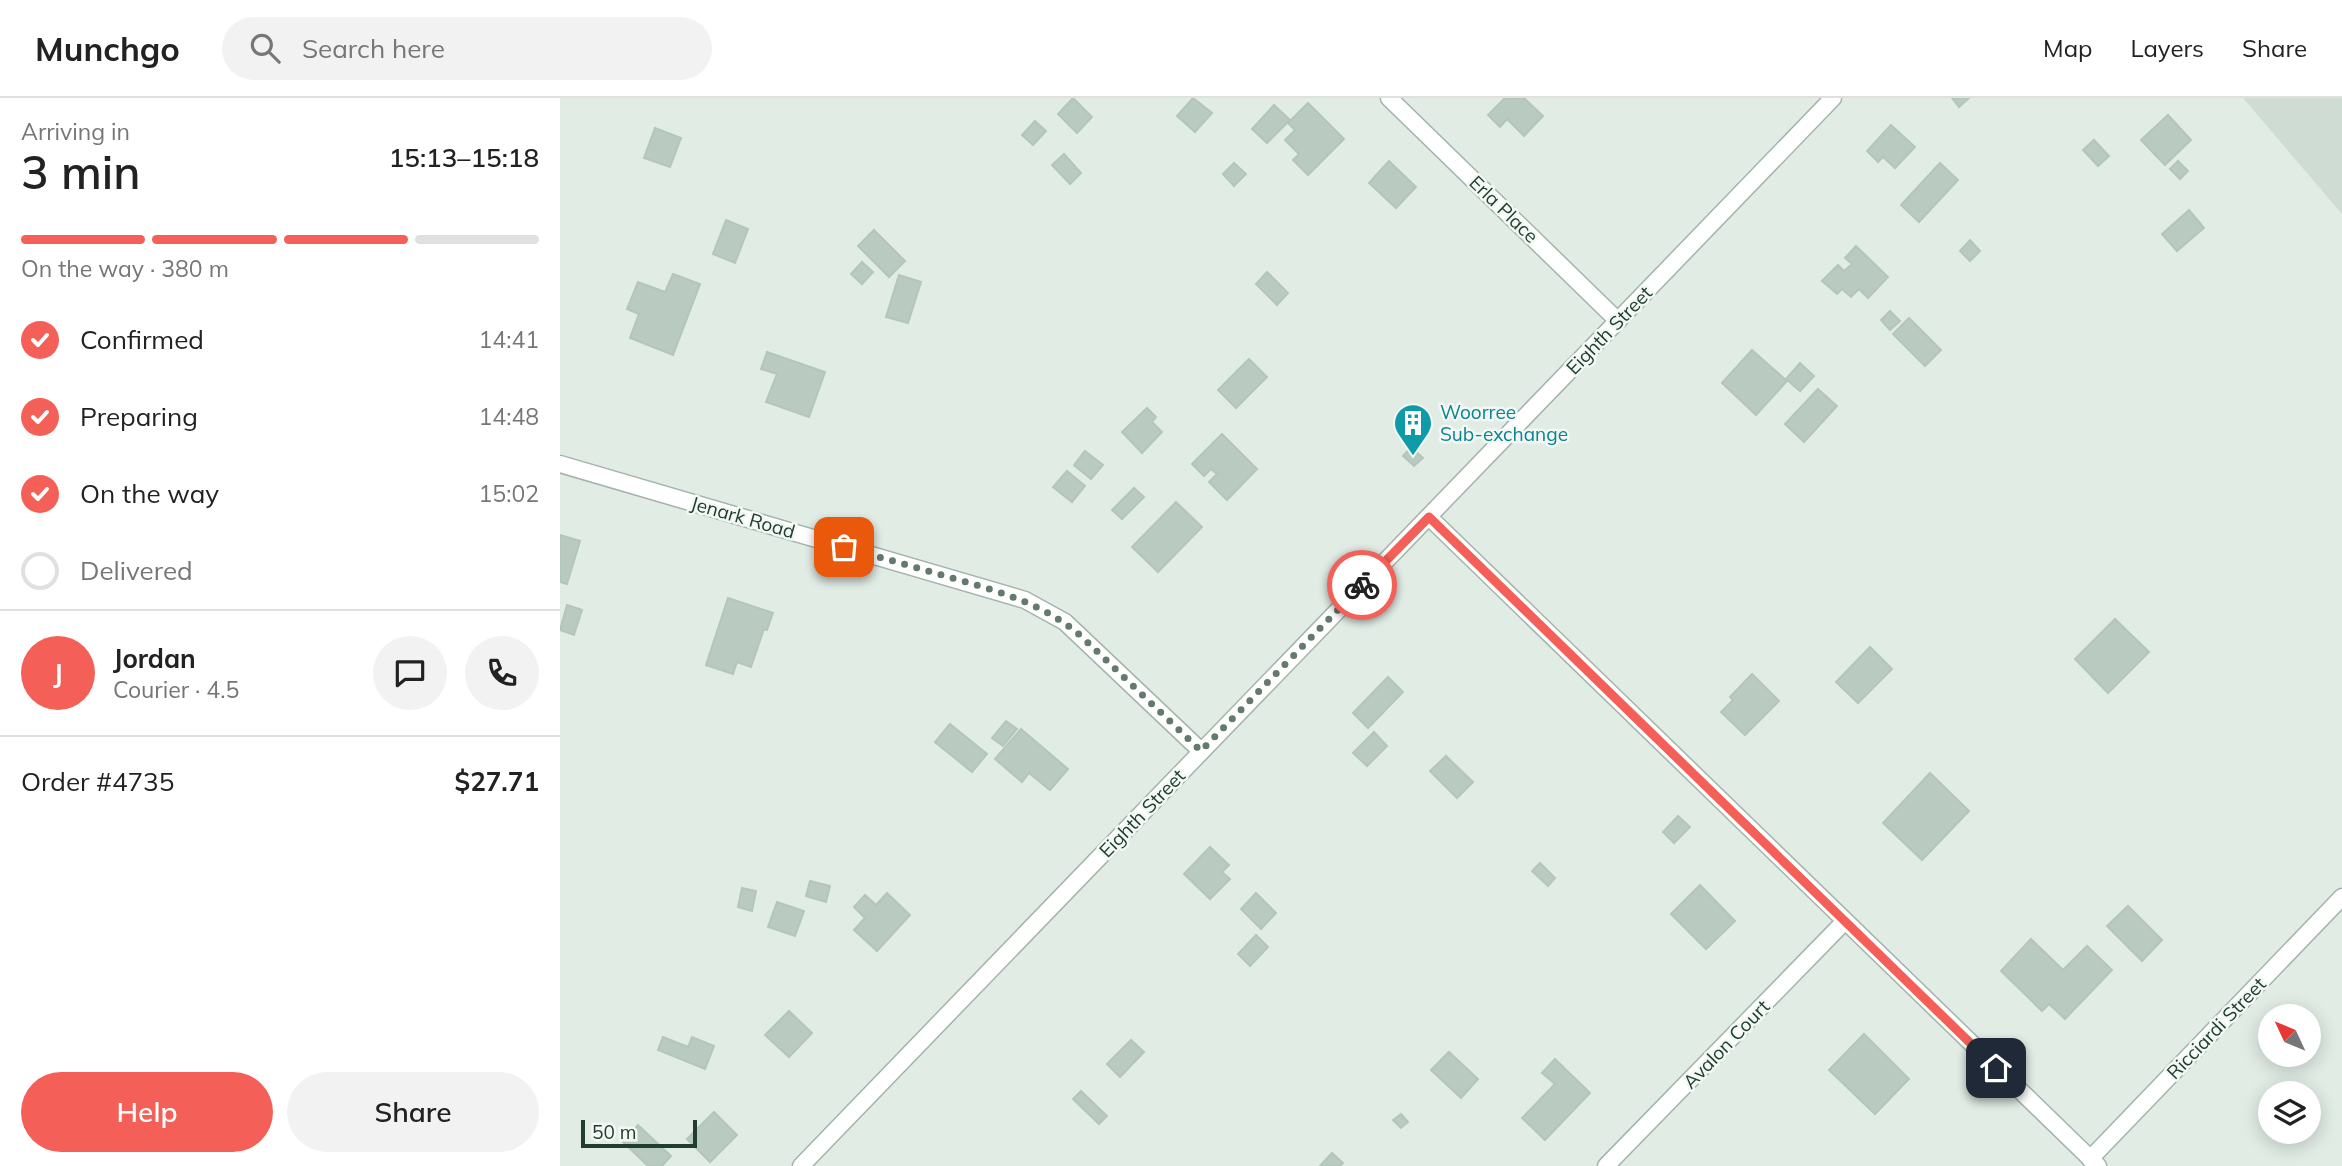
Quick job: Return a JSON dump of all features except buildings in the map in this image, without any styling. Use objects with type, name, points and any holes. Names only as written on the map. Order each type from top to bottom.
[{"type":"street","name":"Erla Place","points":[[1390,98],[1618,321]]},
{"type":"street","name":"Eighth Street","points":[[801,1166],[1833,98]]},
{"type":"street","name":"Jenark Road","points":[[560,464],[1025,600],[1065,622],[1201,751]]},
{"type":"street","points":[[1429,517],[2094,1163]]},
{"type":"street","name":"Ricciardi Street","points":[[2094,1163],[2342,897]]},
{"type":"street","name":"Avalon Court","points":[[1606,1166],[1845,921]]},
{"type":"shaded area","points":[[2243,98],[2342,98],[2342,214]]},
{"type":"way so far","points":[[844,547],[1025,600],[1044,609],[1082,637],[1201,751],[1362,585]]},
{"type":"place","name":"Woorree Sub-exchange","points":[[1413,457]]},
{"type":"route","points":[[1362,585],[1429,517],[1996,1068]]}]
